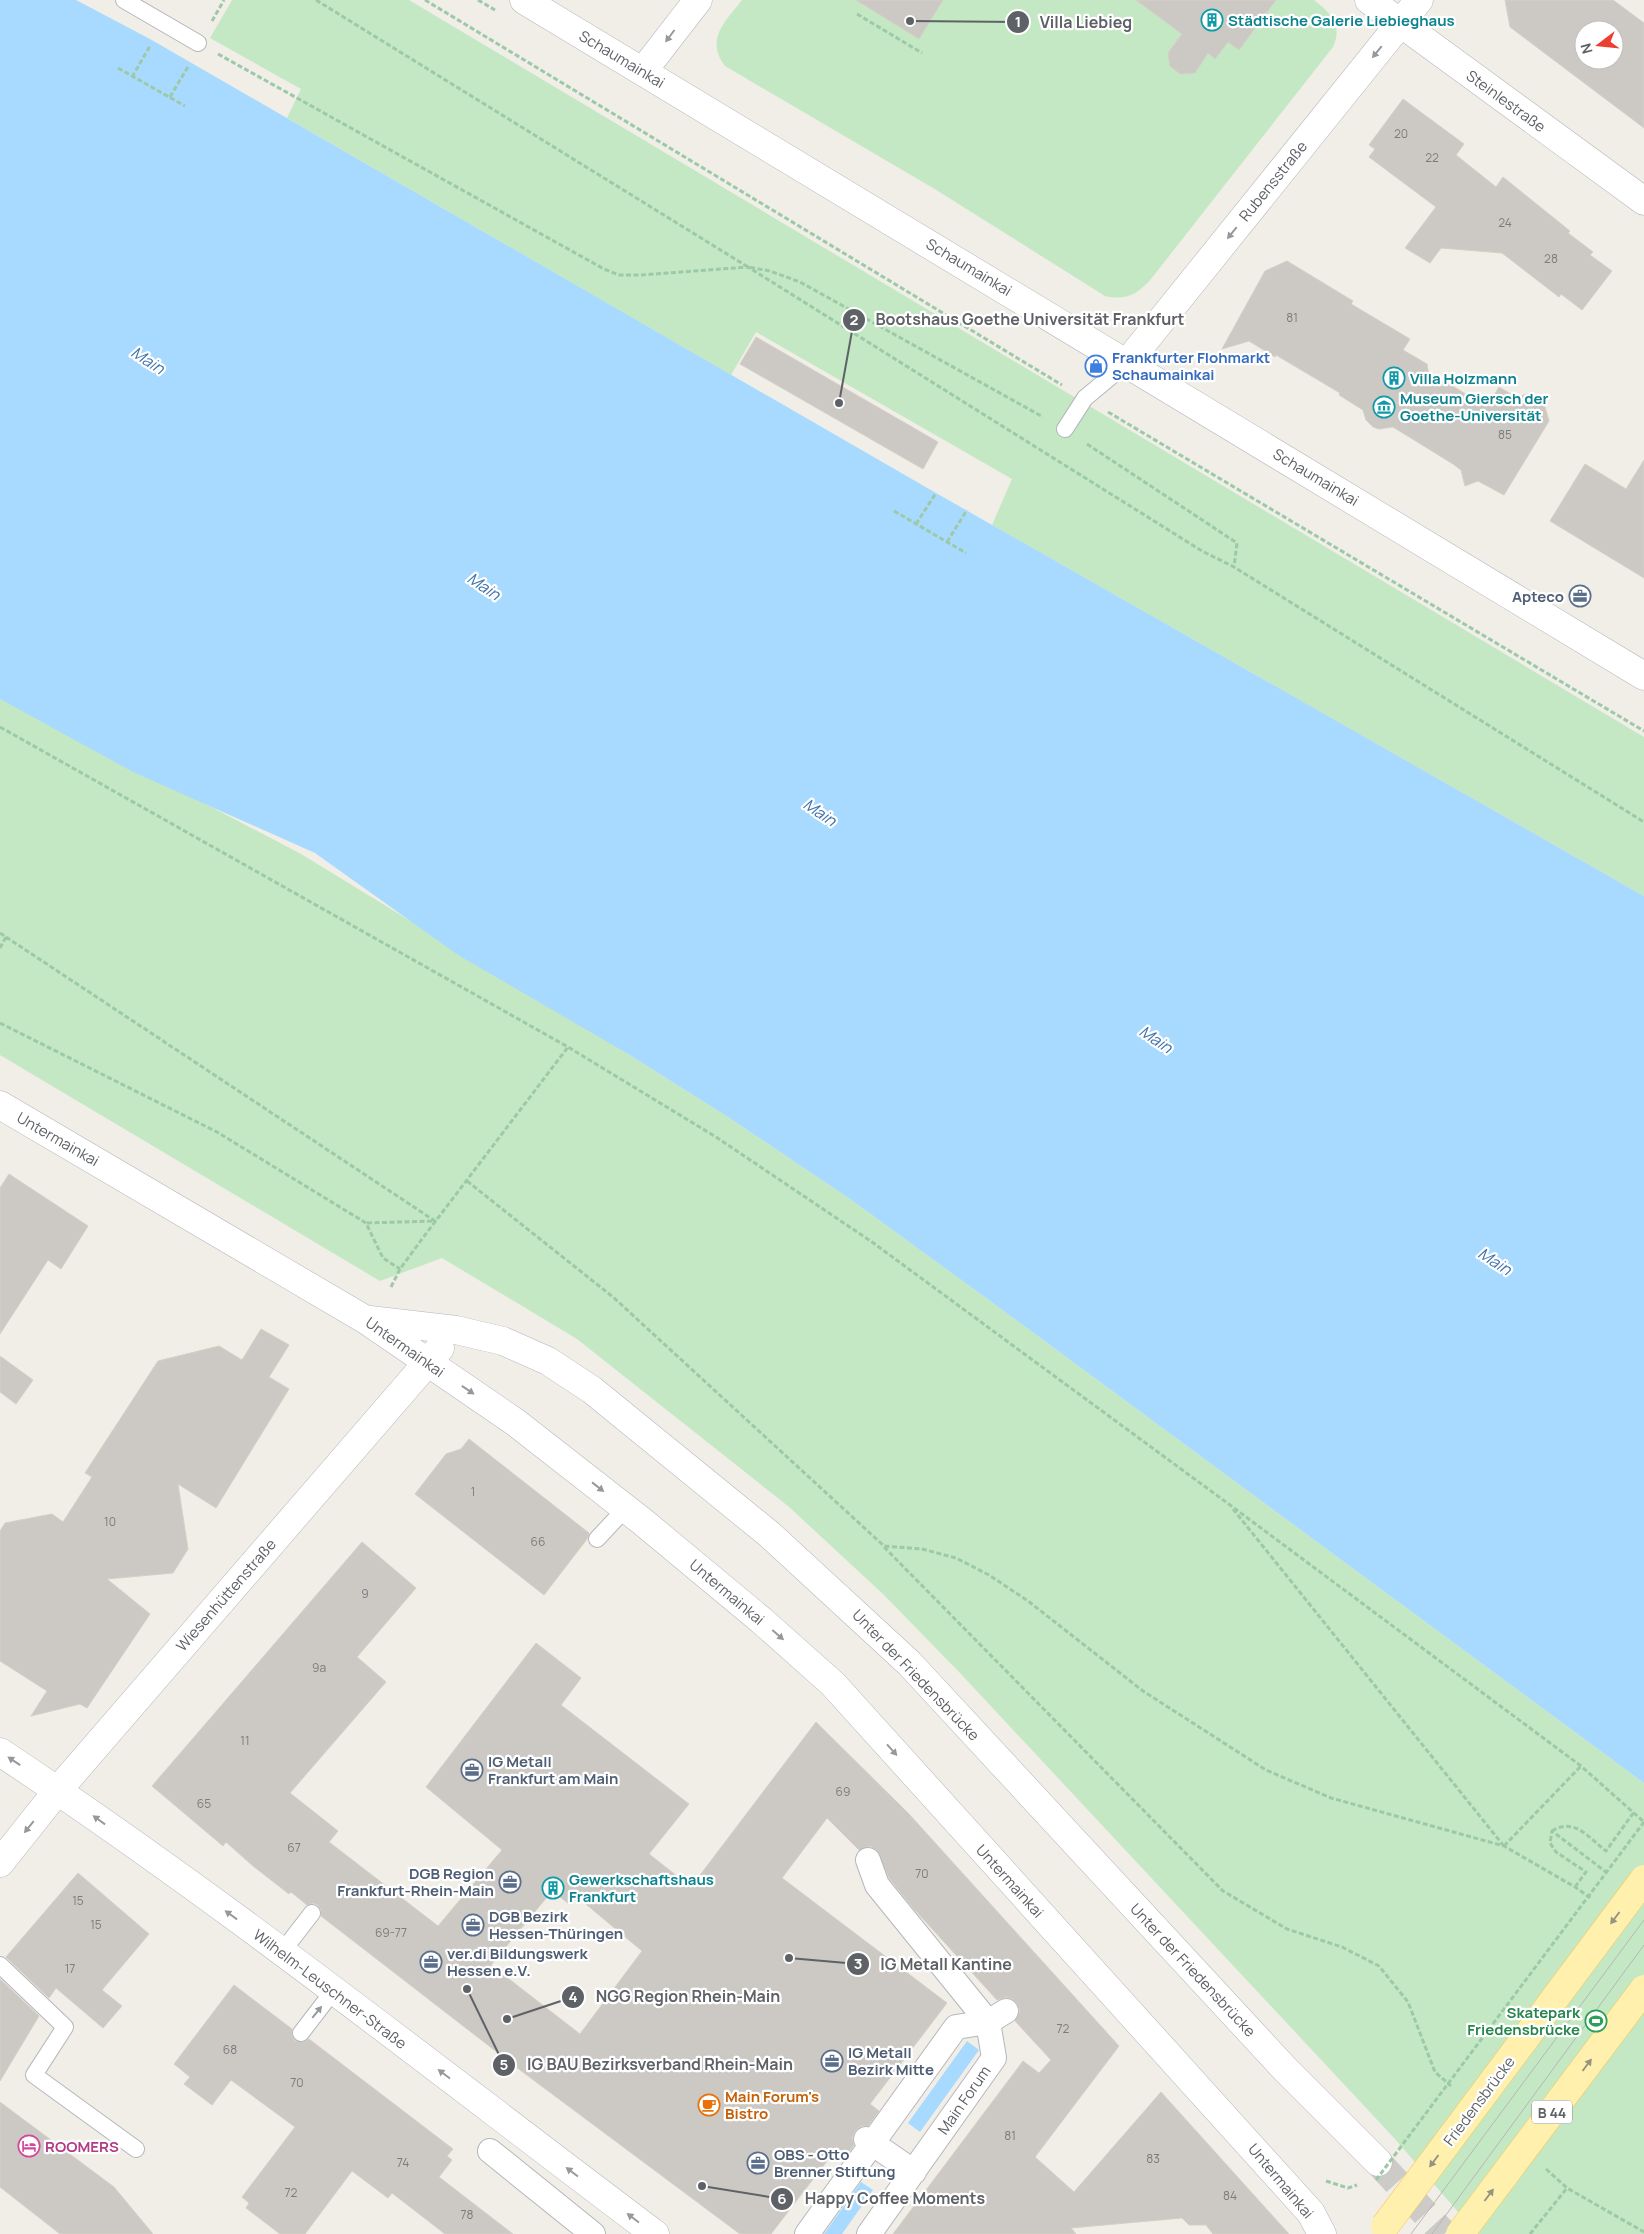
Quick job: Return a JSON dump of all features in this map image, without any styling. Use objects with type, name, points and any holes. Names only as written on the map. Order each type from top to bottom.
[{"type":"main road","name":"Friedensbrücke","points":[[1385,2226],[1644,1879]]},
{"type":"main road","name":"B 44","points":[[1460,2234],[1644,1989]]},
{"type":"street","name":"Schaumainkai","points":[[524,0],[1127,362],[1644,676]]},
{"type":"street","points":[[643,72],[698,0]]},
{"type":"street","name":"Steinlestraße","points":[[1369,0],[1644,201]]},
{"type":"street","name":"Rubensstraße","points":[[1127,362],[1418,0]]},
{"type":"street","name":"Untermainkai","points":[[0,1105],[366,1320],[515,1422],[626,1508],[761,1620],[833,1684],[1311,2213],[1322,2234]]},
{"type":"street","name":"Unter der Friedensbrücke","points":[[366,1320],[456,1330],[503,1341],[548,1360],[592,1390],[761,1528],[839,1597],[909,1663],[1377,2171]]},
{"type":"street","name":"Wiesenhüttenstraße","points":[[0,1863],[58,1790],[456,1330]]},
{"type":"street","name":"Wilhelm-Leuschner-Straße","points":[[0,1752],[58,1790],[334,1990],[655,2234]]},
{"type":"street","points":[[868,1860],[877,1885],[958,1987],[997,2016]]},
{"type":"street","points":[[807,2234],[869,2142],[956,2027],[958,1987]]},
{"type":"street","points":[[956,2027],[997,2016]]},
{"type":"street","name":"Main Forum","points":[[869,2234],[994,2058],[997,2016]]},
{"type":"street","points":[[869,2142],[914,2172]]},
{"type":"street","points":[[490,2151],[590,2229]]},
{"type":"lane","points":[[124,0],[198,43]]},
{"type":"lane","points":[[1065,429],[1085,398],[1127,362]]},
{"type":"lane","points":[[598,1539],[626,1508]]},
{"type":"lane","points":[[282,1952],[312,1913]]},
{"type":"lane","points":[[0,1965],[66,2027],[34,2075],[136,2149]]},
{"type":"lane","points":[[301,2033],[334,1990]]},
{"type":"path","points":[[316,0],[1202,551],[1234,567],[1644,822]]},
{"type":"path","points":[[425,0],[1085,398],[1644,731]]},
{"type":"path","points":[[857,14],[922,53]]},
{"type":"path","points":[[132,76],[153,41]]},
{"type":"path","points":[[198,43],[604,269],[619,275],[748,267],[770,271],[800,282],[1065,429],[1237,543],[1234,567]]},
{"type":"path","points":[[170,97],[190,62]]},
{"type":"path","points":[[118,68],[186,106]]},
{"type":"path","points":[[916,524],[936,493]]},
{"type":"path","points":[[946,542],[967,510]]},
{"type":"path","points":[[894,511],[966,553]]},
{"type":"path","points":[[0,727],[568,1047],[716,1137],[872,1242],[1230,1505],[1581,1766],[1644,1822],[1377,2171]]},
{"type":"path","points":[[0,933],[435,1221]]},
{"type":"path","points":[[0,948],[6,937]]},
{"type":"path","points":[[0,1024],[217,1132],[366,1223],[383,1258],[400,1269]]},
{"type":"path","points":[[391,1287],[400,1269],[435,1221],[568,1047]]},
{"type":"path","points":[[467,1181],[613,1297],[884,1546],[1223,1891],[1288,1929],[1342,1947],[1379,1966],[1408,2002],[1435,2072],[1457,2092]]},
{"type":"path","points":[[366,1223],[435,1221]]},
{"type":"path","points":[[1230,1505],[1504,1846]]},
{"type":"path","points":[[884,1546],[931,1551],[956,1558],[989,1575],[1028,1601],[1143,1691],[1266,1770],[1331,1798],[1504,1846],[1576,1887],[1598,1904]]},
{"type":"path","points":[[1504,1846],[1581,1766]]},
{"type":"path","points":[[1552,1831],[1561,1826],[1572,1826],[1606,1851],[1634,1812]]},
{"type":"path","points":[[1552,1831],[1606,1872]]},
{"type":"path","points":[[1552,1831],[1550,1843],[1556,1852],[1586,1872],[1576,1887]]},
{"type":"path","points":[[1545,2169],[1567,2188],[1644,2232]]},
{"type":"path","points":[[1326,2181],[1348,2188]]},
{"type":"path","points":[[1530,2234],[1567,2188]]},
{"type":"green space","points":[[232,0],[409,0],[1644,737],[1644,896],[992,525],[1012,479],[756,332],[731,375],[287,118],[301,89],[210,38]]},
{"type":"green space","points":[[742,0],[1314,0],[1334,20],[1337,32],[1333,47],[1151,279],[1141,289],[1131,295],[1119,298],[1105,296],[933,188],[725,66],[719,56],[717,39],[724,23]]},
{"type":"green space","points":[[0,696],[301,854],[731,1119],[850,1199],[1644,1783],[1644,2234],[1477,2234],[1395,2139],[960,1673],[883,1594],[788,1506],[577,1339],[442,1258],[380,1281],[0,1055]]},
{"type":"water","name":"Main","points":[[0,0],[76,0],[150,39],[936,493],[1644,896],[1644,1783],[850,1199],[731,1119],[628,1054],[458,955],[315,853],[133,772],[0,699]]},
{"type":"water","points":[[967,2041],[979,2050],[920,2132],[908,2123]]},
{"type":"water","points":[[861,2182],[873,2190],[842,2234],[824,2234]]},
{"type":"building","points":[[856,0],[943,0],[919,39]]},
{"type":"building","name":"Städtische Galerie Liebieghaus","points":[[1136,0],[1276,0],[1239,50],[1228,42],[1215,59],[1208,53],[1195,73],[1180,74],[1170,66],[1168,53],[1182,34]]},
{"type":"building","points":[[1505,0],[1613,0],[1644,23],[1644,128],[1510,27]]},
{"type":"building","points":[[1403,99],[1464,144],[1456,155],[1496,187],[1503,177],[1570,231],[1568,233],[1593,252],[1590,255],[1612,271],[1582,310],[1561,294],[1559,297],[1502,253],[1441,248],[1430,263],[1405,248],[1436,207],[1369,157],[1375,149],[1369,145]]},
{"type":"building","points":[[1287,261],[1353,301],[1351,304],[1410,339],[1403,350],[1427,364],[1428,371],[1487,407],[1499,387],[1516,397],[1531,393],[1543,400],[1549,421],[1504,495],[1478,481],[1465,486],[1461,470],[1453,464],[1393,427],[1379,429],[1373,427],[1366,420],[1363,410],[1339,395],[1340,393],[1249,341],[1222,349],[1265,271]]},
{"type":"building","points":[[756,337],[938,442],[923,469],[740,364]]},
{"type":"building","points":[[1644,460],[1644,578],[1550,521],[1585,464],[1626,489]]},
{"type":"building","points":[[9,1174],[88,1226],[61,1269],[48,1260],[0,1334],[0,1188]]},
{"type":"building","points":[[261,1329],[289,1345],[269,1377],[289,1389],[216,1508],[178,1484],[188,1549],[173,1573],[107,1579],[150,1614],[87,1708],[80,1704],[31,1716],[47,1691],[0,1661],[0,1531],[5,1523],[52,1514],[63,1522],[92,1477],[85,1473],[158,1361],[219,1346],[242,1360]]},
{"type":"building","points":[[0,1356],[33,1380],[16,1404],[0,1392]]},
{"type":"building","points":[[469,1439],[589,1533],[587,1539],[544,1595],[415,1494],[446,1454],[461,1449]]},
{"type":"building","points":[[362,1542],[416,1588],[357,1657],[386,1682],[290,1793],[338,1831],[329,1842],[438,1926],[502,1850],[426,1787],[536,1643],[581,1678],[561,1705],[689,1804],[649,1854],[691,1887],[816,1722],[909,1814],[1119,2046],[1035,2157],[1074,2192],[1161,2092],[1289,2234],[1213,2234],[1206,2225],[1189,2225],[1182,2218],[1071,2228],[1076,2234],[893,2234],[1023,2061],[1039,2073],[1051,2060],[1015,2021],[1020,2011],[1017,2003],[1013,1999],[1006,1997],[997,2000],[914,1909],[889,1878],[877,1850],[870,1846],[859,1850],[827,1818],[782,1878],[947,2003],[870,2104],[879,2111],[868,2126],[861,2126],[855,2131],[852,2138],[854,2145],[847,2155],[837,2148],[771,2234],[740,2234],[524,2073],[321,1916],[321,1910],[318,1905],[313,1903],[307,1905],[291,1892],[289,1894],[226,1842],[223,1846],[152,1786]],"holes":[[[552,1891],[568,1903],[575,1895],[642,1951],[580,2034],[491,1965]]]},
{"type":"building","points":[[78,1873],[149,1934],[102,1990],[122,2006],[103,2028],[56,1988],[49,1998],[6,1957]]},
{"type":"building","points":[[0,1979],[39,2016],[0,2081]]},
{"type":"building","points":[[234,1985],[292,2029],[292,2036],[295,2041],[304,2042],[309,2039],[453,2149],[447,2156],[452,2160],[439,2177],[513,2234],[445,2234],[392,2193],[388,2198],[352,2171],[305,2234],[280,2234],[246,2208],[249,2203],[242,2197],[295,2127],[231,2080],[212,2105],[184,2084],[190,2077],[174,2064]]},
{"type":"building","name":"ROOMERS","points":[[0,2102],[114,2187],[153,2234],[60,2234],[0,2187]]},
{"type":"tunnel","points":[[1378,2162],[1444,2234]]},
{"type":"tram line","points":[[1411,2234],[1644,1920]]},
{"type":"tram line","points":[[1432,2234],[1644,1945]]},
{"type":"place","name":"Städtische Galerie Liebieghaus","points":[[1212,20]]},
{"type":"place","name":"Villa Liebieg","points":[[910,21]]},
{"type":"place","name":"Frankfurter Flohmarkt Schaumainkai","points":[[1096,366]]},
{"type":"place","name":"Villa Holzmann","points":[[1394,378]]},
{"type":"place","name":"Bootshaus Goethe Universität Frankfurt","points":[[839,403]]},
{"type":"place","name":"Museum Giersch der Goethe-Universität","points":[[1384,407]]},
{"type":"place","name":"Apteco","points":[[1580,596]]},
{"type":"place","name":"IG Metall Frankfurt am Main","points":[[472,1770]]},
{"type":"place","name":"DGB Region Frankfurt-Rhein-Main","points":[[510,1882]]},
{"type":"place","name":"Gewerkschaftshaus Frankfurt","points":[[553,1888]]},
{"type":"place","name":"DGB Bezirk Hessen-Thüringen","points":[[473,1925]]},
{"type":"place","name":"IG Metall Kantine","points":[[789,1958]]},
{"type":"place","name":"ver.di Bildungswerk Hessen e.V.","points":[[431,1962]]},
{"type":"place","name":"IG BAU Bezirksverband Rhein-Main","points":[[467,1989]]},
{"type":"place","name":"NGG Region Rhein-Main","points":[[507,2019]]},
{"type":"place","name":"Skatepark Friedensbrücke","points":[[1596,2021]]},
{"type":"place","name":"IG Metall Bezirk Mitte","points":[[832,2061]]},
{"type":"place","name":"Main Forum's Bistro","points":[[709,2105]]},
{"type":"place","name":"ROOMERS","points":[[29,2146]]},
{"type":"place","name":"OBS - Otto Brenner Stiftung","points":[[758,2163]]},
{"type":"place","name":"Happy Coffee Moments","points":[[702,2186]]}]
